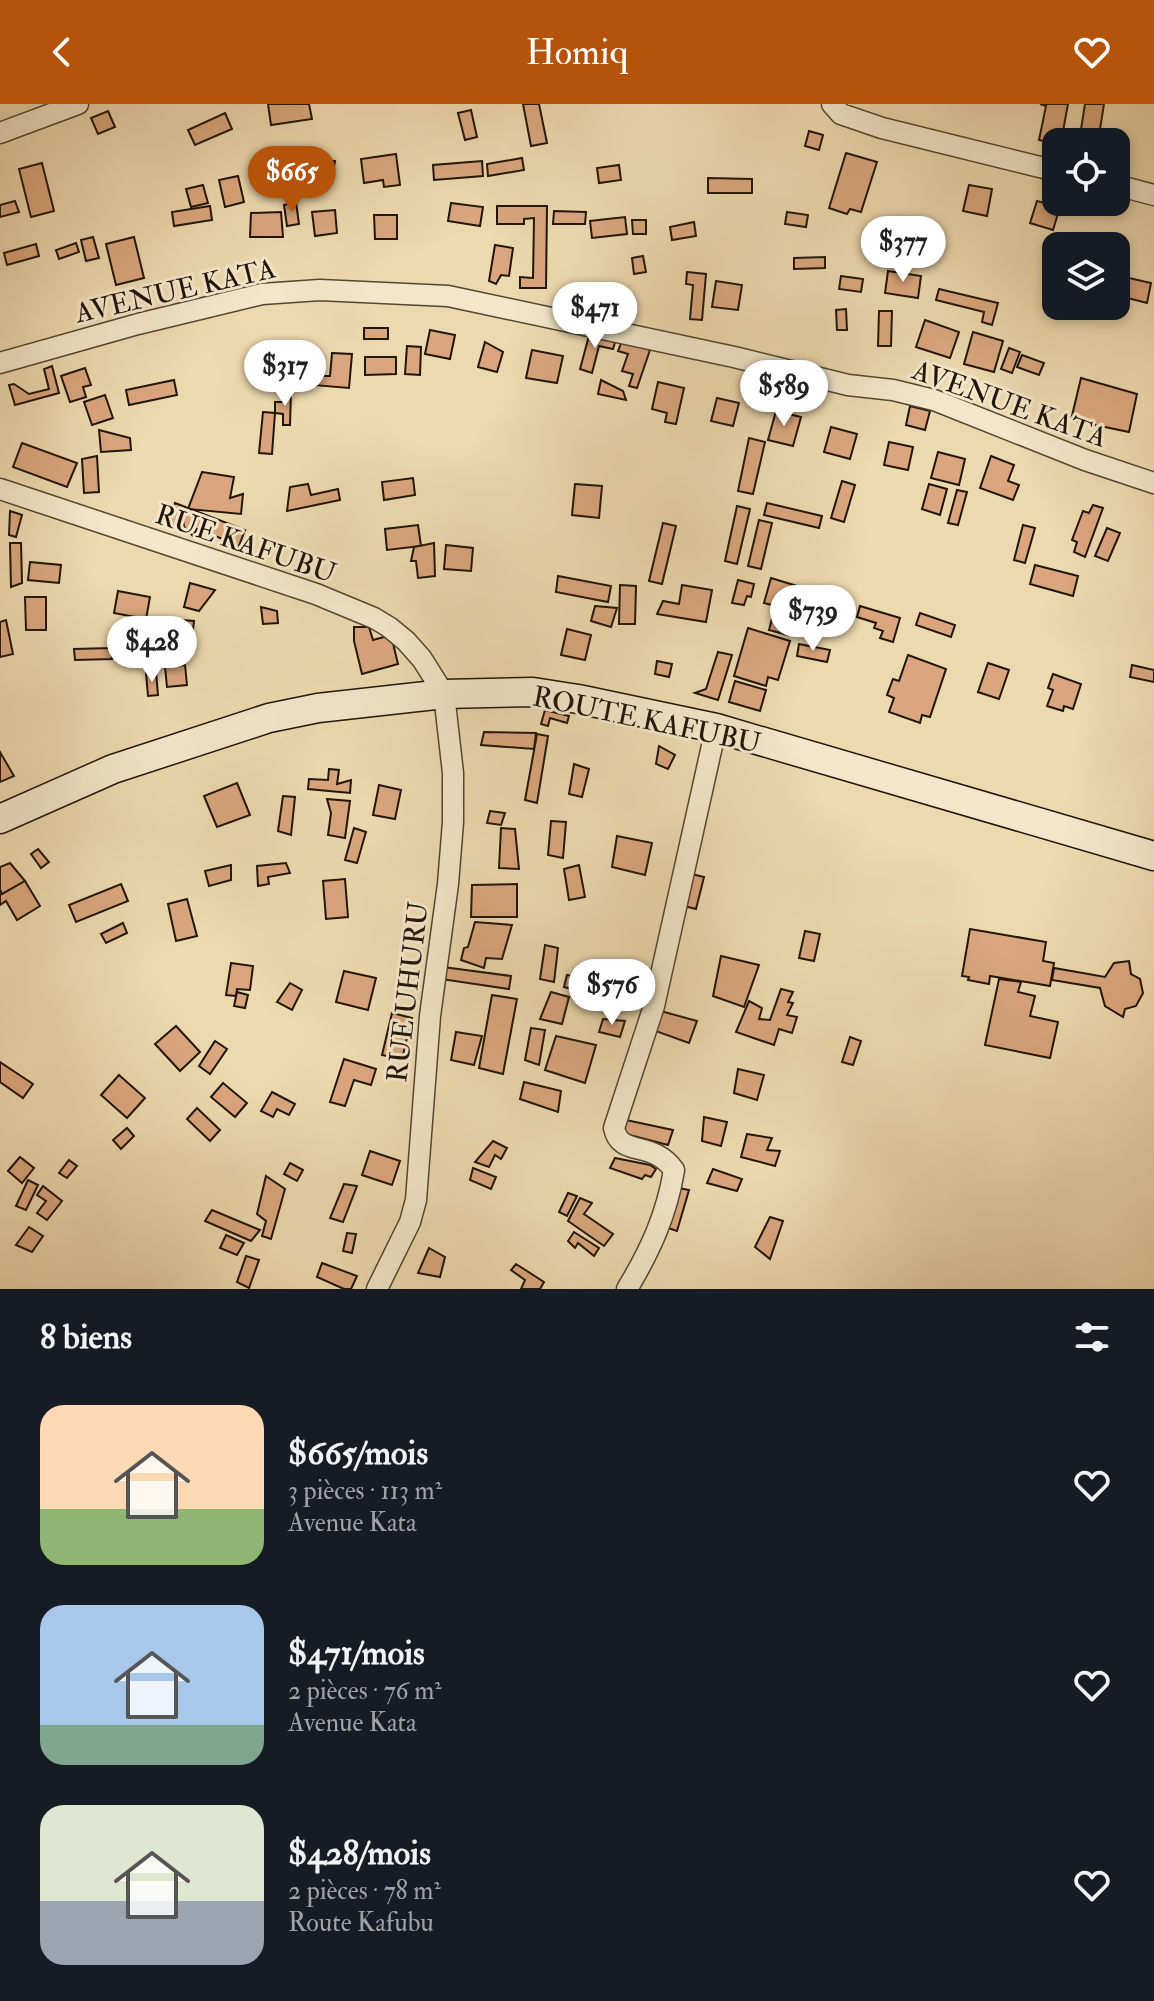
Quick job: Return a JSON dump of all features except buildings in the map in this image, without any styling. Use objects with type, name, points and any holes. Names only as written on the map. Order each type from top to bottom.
[{"type":"main road","name":"ROUTE KAFUBU","points":[[0,819],[113,769],[269,718],[318,708],[444,694],[533,692],[716,728],[1154,856]]},
{"type":"street","points":[[0,133],[78,104]]},
{"type":"street","points":[[832,104],[841,114],[882,128],[1042,168]]},
{"type":"street","points":[[1130,189],[1154,195]]},
{"type":"street","name":"AVENUE KATA","points":[[0,363],[138,324],[262,294],[320,290],[448,296],[734,357],[848,385],[893,390],[934,400],[1085,460],[1154,483]]},
{"type":"street","name":"RUE KAFUBU","points":[[0,489],[316,594],[374,618],[406,641],[422,659],[444,694]]},
{"type":"street","name":"RUE UHURU","points":[[377,1289],[410,1222],[416,1200],[430,1016],[453,822],[453,773],[444,694]]},
{"type":"street","points":[[627,1289],[648,1254],[661,1222],[674,1170],[665,1158],[653,1151],[622,1145],[616,1138],[614,1128],[658,993],[716,728]]}]
